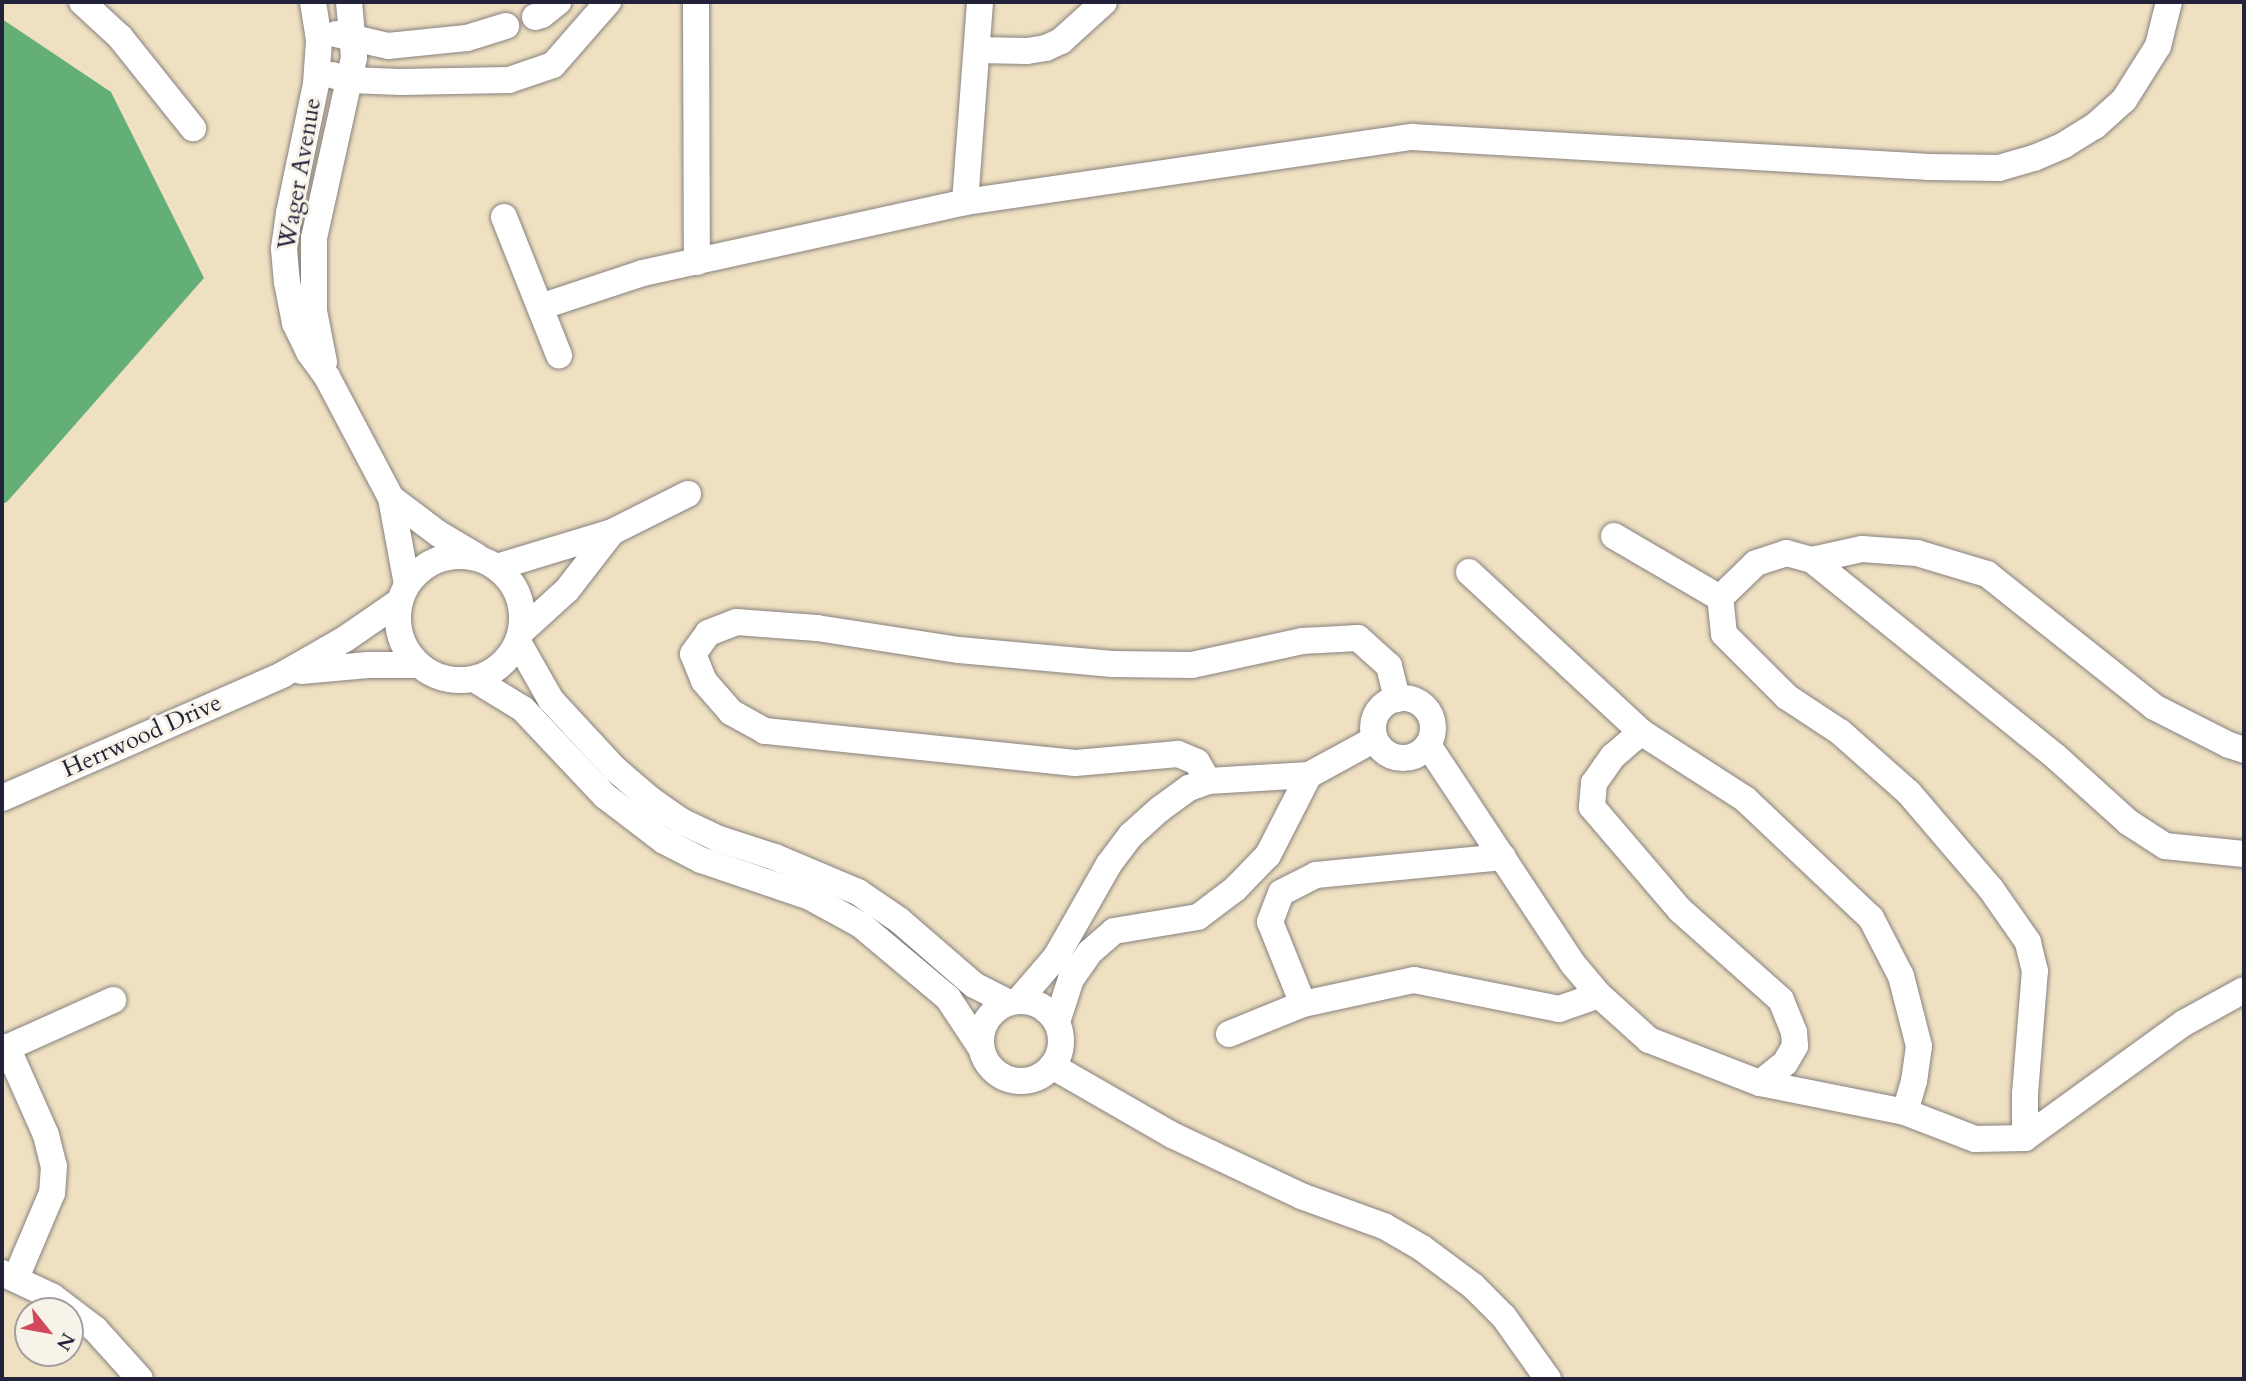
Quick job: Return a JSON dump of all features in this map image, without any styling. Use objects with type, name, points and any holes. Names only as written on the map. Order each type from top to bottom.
[{"type":"street","points":[[82,2],[120,37],[193,128]]},
{"type":"street","name":"Wager Avenue","points":[[313,2],[317,31],[317,71],[284,248],[295,323],[309,352],[327,377]]},
{"type":"street","name":"Wager Avenue","points":[[327,377],[314,311],[314,238],[350,80],[353,37],[349,2]]},
{"type":"street","points":[[535,17],[542,15],[558,2]]},
{"type":"street","points":[[317,71],[350,80],[509,80],[553,65],[608,2]]},
{"type":"street","points":[[696,2],[697,262]]},
{"type":"street","points":[[965,202],[980,2]]},
{"type":"street","points":[[977,50],[1027,51],[1046,48],[1061,41],[1104,2]]},
{"type":"street","points":[[540,307],[643,273],[965,202],[1412,137],[1929,167],[1999,168],[2035,159],[2064,145],[2095,126],[2124,100],[2158,46],[2169,2]]},
{"type":"street","points":[[317,31],[388,46],[467,38],[506,26]]},
{"type":"street","points":[[504,217],[559,355]]},
{"type":"street","points":[[327,377],[391,498],[404,593],[397,618],[400,636],[407,652],[418,665],[444,678],[474,680],[523,709],[605,796],[664,841],[701,860],[810,897],[861,925],[948,998],[965,1020],[991,1068],[1011,1080],[1033,1079],[1052,1066],[1061,1045],[1056,1022],[1041,1006],[1013,1001],[974,985],[899,920],[858,892],[811,871],[719,839],[681,821],[651,800],[615,769],[551,700],[520,637],[523,614],[519,596],[510,580],[439,534],[391,498]]},
{"type":"street","points":[[282,675],[345,639],[404,593],[421,569],[438,559],[458,555],[487,563],[612,532],[688,494]]},
{"type":"street","points":[[474,680],[492,672],[508,659],[520,637],[567,590],[612,532]]},
{"type":"street","points":[[1614,536],[1720,598]]},
{"type":"street","points":[[1812,560],[1862,549],[1917,554],[1987,574],[2154,707],[2244,750]]},
{"type":"street","points":[[1720,598],[1756,563],[1786,553],[1812,560],[2055,756],[2128,822],[2165,846],[2244,854]]},
{"type":"street","points":[[1469,572],[1641,732],[1745,799],[1871,918],[1900,976],[1919,1046],[1914,1081],[1905,1112]]},
{"type":"street","points":[[1720,598],[1724,634],[1787,697],[1840,732],[1909,793],[1991,889],[2028,942],[2035,971],[2025,1094],[2025,1138]]},
{"type":"street","points":[[1208,781],[1197,762],[1178,754],[1075,763],[765,731],[731,712],[704,681],[693,654],[708,633],[736,622],[817,628],[959,650],[1112,664],[1192,665],[1301,641],[1358,638],[1389,666],[1397,699]]},
{"type":"street","points":[[282,675],[321,667],[418,665]]},
{"type":"street","name":"Herrwood Drive","points":[[2,798],[282,675]]},
{"type":"street","points":[[1409,698],[1428,711],[1432,734],[1428,745],[1419,754],[1406,758],[1393,757],[1382,750],[1375,739],[1373,729],[1379,709],[1397,699],[1409,698]]},
{"type":"street","points":[[1641,732],[1614,756],[1594,783],[1592,807],[1679,910],[1781,1000],[1794,1032],[1795,1046],[1784,1063],[1760,1083]]},
{"type":"street","points":[[981,1048],[983,1025],[998,1007],[1013,1001],[1056,957],[1109,864],[1131,835],[1189,789],[1208,781],[1309,775],[1375,739]]},
{"type":"street","points":[[1428,745],[1573,964],[1599,995],[1649,1040],[1760,1083],[1905,1112],[1975,1139],[2025,1138],[2184,1023],[2244,990]]},
{"type":"street","points":[[1056,1022],[1071,979],[1090,952],[1114,931],[1198,916],[1235,889],[1268,855],[1309,775]]},
{"type":"street","points":[[1303,1004],[1270,922],[1281,894],[1316,875],[1503,857]]},
{"type":"street","points":[[1229,1034],[1303,1004],[1414,980],[1559,1010],[1599,995]]},
{"type":"street","points":[[113,1000],[5,1049],[46,1135],[54,1166],[52,1193],[9,1276],[53,1297],[94,1329],[140,1379]]},
{"type":"street","points":[[1052,1066],[1172,1135],[1301,1196],[1384,1226],[1422,1248],[1473,1286],[1504,1317],[1548,1379]]},
{"type":"green space","points":[[2,19],[111,92],[204,278],[7,502],[2,504]]}]
